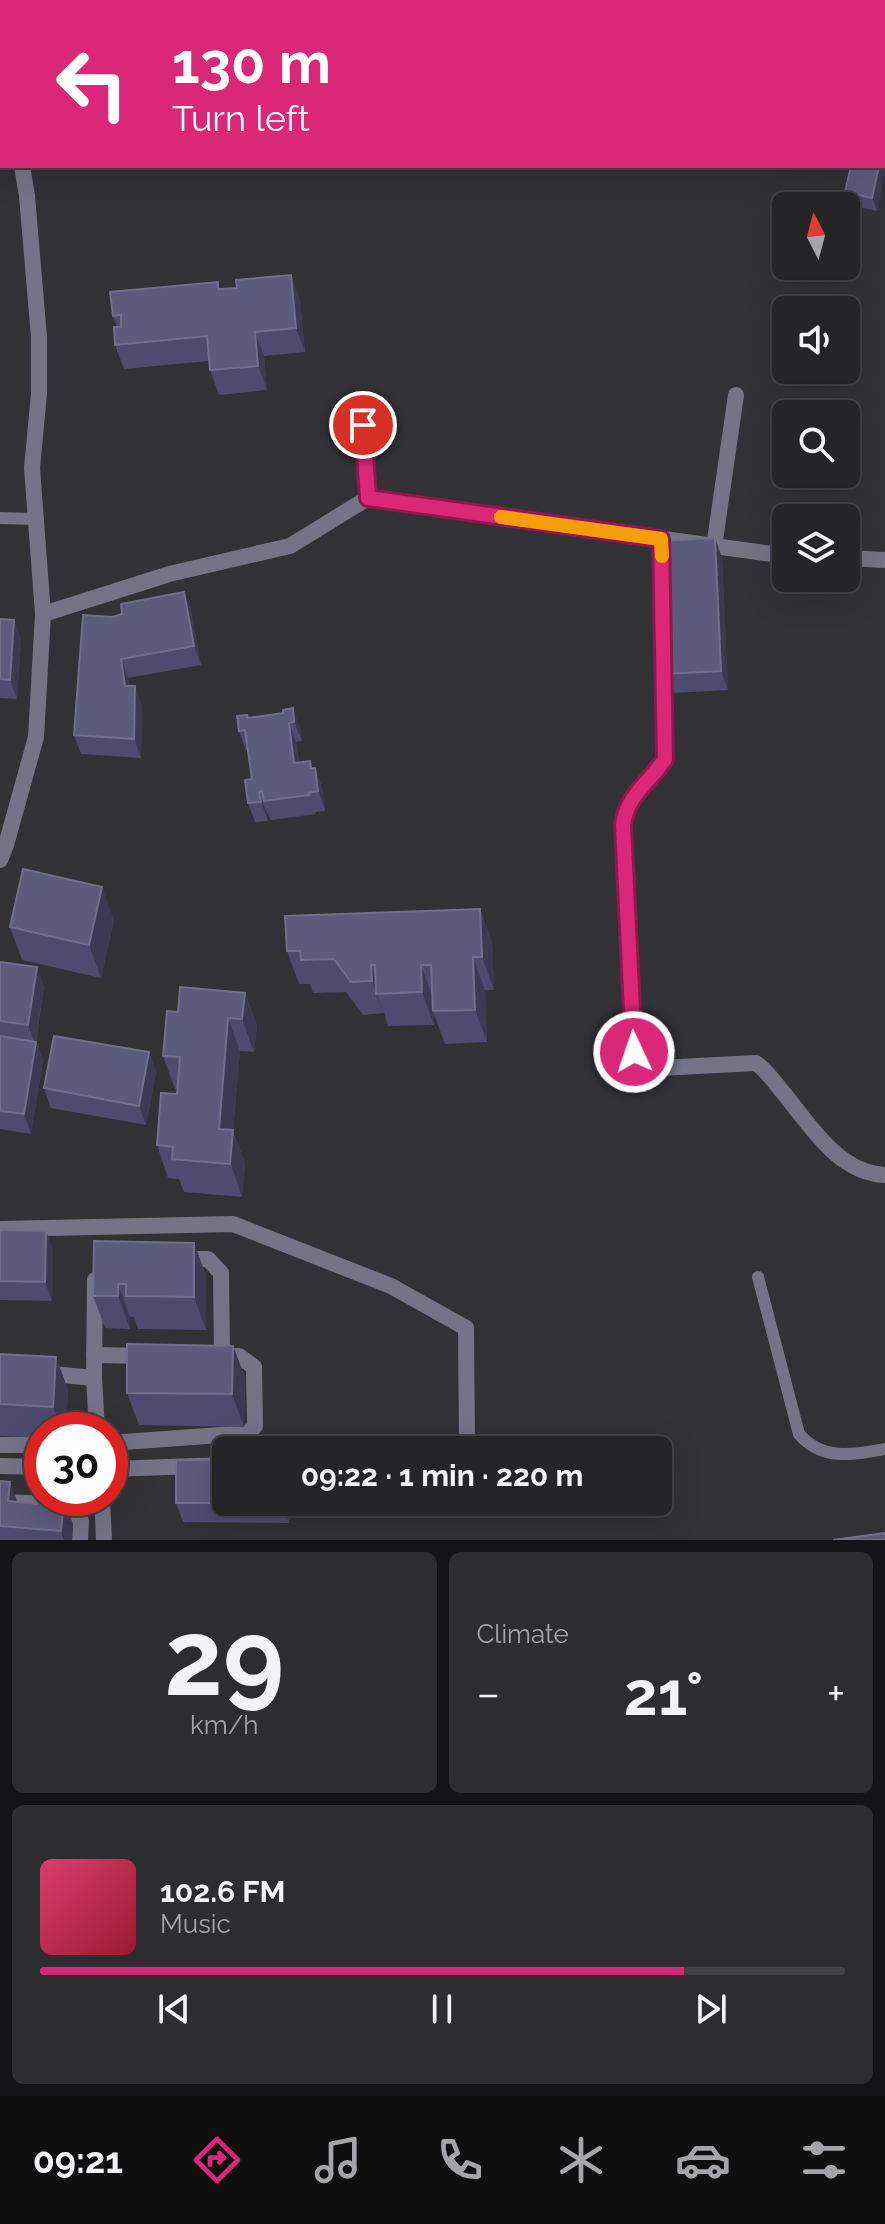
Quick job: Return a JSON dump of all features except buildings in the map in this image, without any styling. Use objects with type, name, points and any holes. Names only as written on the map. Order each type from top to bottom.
[{"type":"street","points":[[0,860],[36,737],[43,614],[32,468],[39,394],[39,337],[22,168]]},
{"type":"street","points":[[714,547],[736,395]]},
{"type":"street","points":[[363,425],[368,498]]},
{"type":"street","points":[[43,614],[169,574],[290,546],[368,498],[662,547],[714,547],[772,554]]},
{"type":"street","points":[[860,559],[885,560]]},
{"type":"street","points":[[662,585],[665,759],[630,800],[623,825],[634,1052],[639,1060],[659,1068],[756,1063],[832,1152],[851,1165],[876,1175],[885,1175]]},
{"type":"street","points":[[0,1229],[233,1224],[391,1286],[466,1328],[467,1436]]},
{"type":"street","points":[[128,1442],[248,1433],[255,1426],[254,1367],[239,1356],[214,1356],[221,1273],[208,1259],[163,1259]]},
{"type":"street","points":[[96,1412],[95,1276],[99,1267]]},
{"type":"street","points":[[94,1355],[158,1356]]},
{"type":"street","points":[[0,1369],[94,1378]]},
{"type":"street","points":[[0,1445],[24,1445]]},
{"type":"street","points":[[128,1468],[212,1465]]},
{"type":"street","points":[[0,1466],[24,1467]]},
{"type":"street","points":[[0,1502],[58,1504],[81,1521],[80,1537],[104,1538],[103,1516]]},
{"type":"lane","points":[[0,518],[35,519]]},
{"type":"lane","points":[[758,1277],[799,1434],[809,1445],[823,1451],[854,1455],[885,1449]]},
{"type":"slow traffic","points":[[501,517],[661,539],[662,556]]},
{"type":"route","points":[[363,425],[368,498],[661,539],[665,759],[630,800],[623,825],[634,1052]]}]
